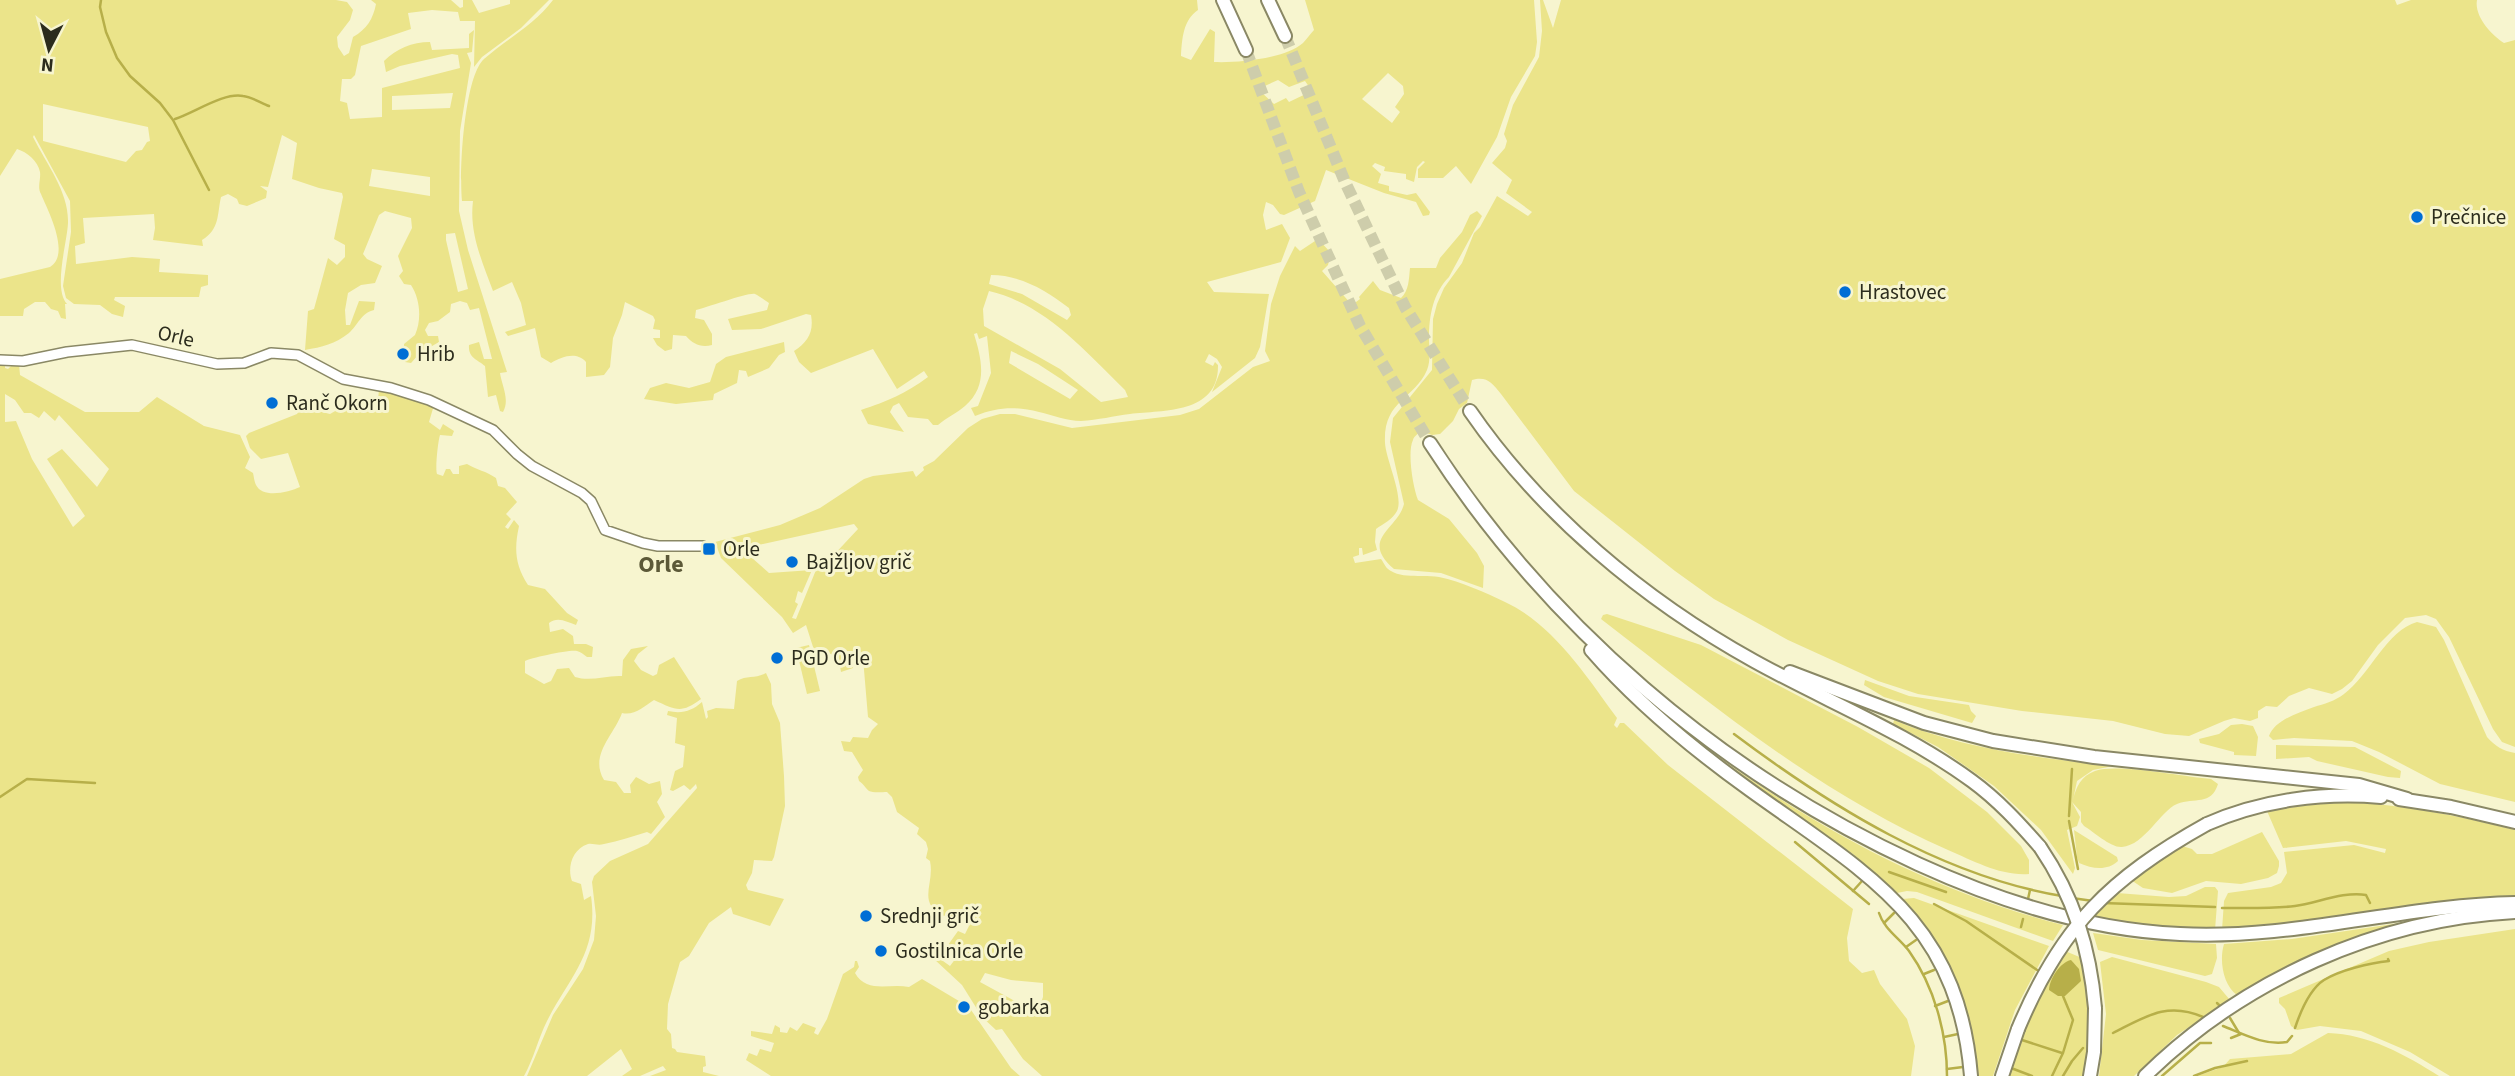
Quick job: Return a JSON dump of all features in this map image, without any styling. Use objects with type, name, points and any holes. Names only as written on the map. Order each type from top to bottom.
[{"type":"highway","points":[[1223,0],[1246,50]]},
{"type":"highway","points":[[1268,0],[1285,36]]},
{"type":"highway","points":[[1470,411],[1499,453],[1564,520],[1644,589],[1715,638],[1956,770],[2009,812],[2040,847],[2061,882],[2078,919],[2090,961],[2095,1008],[2094,1052],[2090,1076]]},
{"type":"highway","points":[[1430,443],[1452,478],[1489,527],[1576,626],[1648,692],[1730,755],[1823,815],[1897,854],[1974,888],[2060,916],[2140,931],[2220,934],[2304,928],[2454,907],[2515,903]]},
{"type":"highway","points":[[1576,626],[1588,647],[1601,662],[1664,722],[1740,782],[1854,863],[1901,906],[1937,957],[1955,996],[1967,1036],[1971,1076]]},
{"type":"highway","points":[[1715,638],[1858,700],[1973,737],[2094,757],[2359,785],[2407,799],[2515,822]]},
{"type":"highway","points":[[2002,1076],[2018,1029],[2048,967],[2084,917],[2129,873],[2162,849],[2207,824],[2245,809],[2305,798],[2346,795],[2407,799]]},
{"type":"highway","points":[[2145,1076],[2178,1046],[2237,1003],[2300,967],[2378,937],[2444,920],[2515,912]]},
{"type":"street","name":"Orle","points":[[0,360],[23,361],[67,352],[132,345],[217,364],[244,363],[271,353],[298,355],[343,379],[391,388],[429,400],[493,430],[533,466],[582,492],[591,501],[606,530],[643,543],[671,547],[703,546]]},
{"type":"shaded area","points":[[0,0],[336,0],[347,2],[353,10],[350,20],[337,37],[338,47],[344,56],[349,53],[353,37],[366,27],[371,19],[376,4],[371,0],[451,0],[460,8],[463,7],[463,0],[472,0],[479,13],[510,4],[510,0],[549,0],[521,28],[482,57],[474,67],[475,21],[460,21],[458,12],[432,10],[408,13],[411,29],[361,46],[355,75],[351,79],[342,79],[340,101],[347,103],[350,119],[382,117],[382,88],[460,68],[458,55],[452,54],[400,66],[386,72],[384,61],[399,50],[417,43],[430,42],[432,50],[469,48],[469,34],[474,30],[472,52],[467,53],[471,63],[460,131],[459,211],[468,250],[507,372],[500,373],[506,398],[503,412],[500,411],[496,395],[488,397],[485,366],[474,358],[469,349],[469,345],[479,342],[484,359],[492,359],[479,308],[470,310],[467,303],[460,301],[451,304],[450,312],[438,321],[429,323],[425,330],[428,336],[438,336],[439,342],[420,353],[411,363],[405,362],[404,344],[415,335],[419,316],[418,303],[411,285],[404,284],[399,276],[403,271],[398,256],[412,228],[411,218],[385,211],[379,215],[363,254],[382,266],[375,283],[361,285],[348,293],[346,325],[350,325],[359,301],[375,302],[374,310],[366,314],[339,340],[305,350],[308,311],[314,309],[328,258],[337,265],[345,257],[345,245],[334,239],[343,197],[342,193],[292,179],[297,143],[282,135],[268,187],[260,186],[267,191],[266,198],[247,206],[239,204],[237,199],[228,194],[221,197],[215,226],[202,240],[203,246],[153,240],[154,214],[83,218],[85,243],[75,246],[76,264],[132,257],[160,259],[159,272],[208,275],[208,285],[201,287],[199,297],[115,297],[114,300],[125,306],[123,317],[112,314],[100,305],[74,304],[66,298],[63,286],[71,232],[70,201],[34,135],[65,200],[68,223],[61,288],[67,304],[66,319],[61,318],[58,311],[51,309],[45,302],[35,302],[24,309],[23,316],[0,316],[0,279],[50,267],[56,261],[58,243],[40,191],[39,168],[34,161],[17,149],[0,176]],"holes":[[[453,93],[450,108],[392,110],[392,96]],[[43,104],[148,127],[150,141],[126,162],[43,141]],[[372,169],[430,177],[430,196],[369,186]],[[455,233],[468,289],[458,292],[446,234]]]},
{"type":"shaded area","points":[[553,0],[1197,0],[1198,10],[1189,19],[1184,30],[1181,56],[1191,60],[1210,29],[1215,32],[1214,62],[1224,62],[1273,56],[1303,43],[1314,30],[1305,0],[1534,0],[1537,42],[1535,56],[1511,97],[1497,137],[1471,184],[1456,166],[1443,178],[1418,178],[1418,169],[1425,162],[1423,161],[1417,167],[1414,182],[1406,179],[1406,174],[1384,171],[1385,167],[1375,163],[1372,166],[1381,174],[1378,183],[1389,186],[1389,191],[1407,195],[1416,193],[1430,212],[1429,215],[1423,216],[1416,202],[1384,193],[1326,170],[1315,201],[1284,215],[1266,202],[1263,215],[1266,230],[1282,224],[1290,238],[1281,262],[1207,282],[1214,292],[1269,294],[1260,347],[1255,358],[1212,392],[1222,367],[1217,359],[1209,354],[1205,362],[1213,366],[1215,362],[1218,365],[1216,381],[1200,401],[1173,410],[1081,421],[1014,408],[975,416],[971,408],[978,406],[991,373],[987,336],[979,339],[977,333],[974,334],[981,372],[977,390],[972,398],[962,409],[938,425],[933,425],[928,419],[908,417],[899,403],[893,406],[890,412],[904,432],[868,424],[861,410],[912,388],[928,377],[924,371],[897,389],[873,349],[811,373],[799,362],[794,351],[809,336],[812,327],[811,315],[806,314],[761,329],[732,330],[728,319],[767,310],[769,303],[755,294],[696,310],[695,318],[704,320],[712,334],[712,345],[701,346],[686,336],[673,335],[672,349],[665,351],[653,338],[660,338],[660,330],[653,329],[653,316],[625,302],[613,338],[610,367],[604,375],[586,377],[586,362],[578,357],[564,357],[551,363],[541,357],[535,328],[508,336],[505,332],[526,325],[512,282],[493,291],[475,236],[473,201],[462,201],[464,126],[472,85],[477,69],[484,59],[546,9]],"holes":[[[1388,73],[1403,86],[1404,94],[1395,107],[1400,112],[1392,123],[1362,99]],[[1278,80],[1289,87],[1305,81],[1312,91],[1289,102],[1286,98],[1274,104],[1258,89]],[[991,275],[1022,281],[1060,301],[1069,308],[1071,315],[1067,320],[1022,294],[989,284]],[[989,291],[1028,306],[1079,345],[1125,390],[1128,397],[1101,402],[1060,369],[984,326],[983,309]],[[1011,351],[1038,364],[1078,390],[1070,399],[1009,363]]]},
{"type":"shaded area","points":[[1540,0],[1543,0],[1553,28],[1561,0],[2395,0],[2397,5],[2411,0],[2477,0],[2478,12],[2489,30],[2504,43],[2515,40],[2515,747],[2502,742],[2493,729],[2449,637],[2436,619],[2426,615],[2405,618],[2378,645],[2352,681],[2342,689],[2332,694],[2309,688],[2289,696],[2277,707],[2266,706],[2258,711],[2258,718],[2250,721],[2234,718],[2189,736],[2165,734],[2113,721],[2022,711],[1918,694],[1878,681],[1788,640],[1714,599],[1675,571],[1574,491],[1498,390],[1489,381],[1482,379],[1472,380],[1467,403],[1440,434],[1432,435],[1421,431],[1414,439],[1411,461],[1418,500],[1449,519],[1477,553],[1484,566],[1483,588],[1441,573],[1394,569],[1384,559],[1380,550],[1380,542],[1404,504],[1390,442],[1393,418],[1432,370],[1433,319],[1437,304],[1444,288],[1462,263],[1474,233],[1497,196],[1528,216],[1532,212],[1506,193],[1512,180],[1492,163],[1505,148],[1507,141],[1504,134],[1513,105],[1539,57],[1542,31]]},
{"type":"shaded area","points":[[1477,211],[1482,216],[1433,305],[1427,370],[1415,388],[1394,409],[1386,429],[1386,450],[1399,505],[1390,519],[1376,529],[1377,550],[1363,555],[1362,548],[1359,548],[1359,555],[1353,557],[1355,563],[1381,559],[1388,569],[1396,573],[1439,577],[1456,582],[1522,612],[1539,624],[1568,653],[1617,718],[1614,725],[1617,728],[1620,723],[1624,723],[1668,765],[1853,909],[1847,938],[1849,961],[1862,973],[1874,970],[1880,984],[1907,1019],[1915,1046],[1911,1076],[1042,1076],[1023,1059],[1002,1029],[996,1030],[982,1017],[962,985],[934,959],[936,956],[950,966],[959,954],[948,945],[958,931],[965,934],[969,926],[948,914],[944,916],[931,905],[928,892],[930,861],[926,858],[926,842],[917,834],[919,828],[897,812],[892,797],[887,792],[869,791],[859,781],[858,777],[863,770],[852,752],[844,751],[841,741],[850,742],[853,737],[868,738],[878,724],[868,717],[863,658],[853,657],[853,668],[841,672],[839,660],[831,654],[814,650],[806,625],[793,633],[782,617],[721,558],[715,542],[780,525],[820,508],[864,479],[913,471],[916,477],[924,470],[923,467],[934,461],[968,428],[982,419],[1000,414],[1015,414],[1072,428],[1180,415],[1199,409],[1253,367],[1270,361],[1265,351],[1271,304],[1280,276],[1295,246],[1300,251],[1318,239],[1331,253],[1328,265],[1322,271],[1352,305],[1373,281],[1380,290],[1401,298],[1407,288],[1410,268],[1436,268],[1440,258],[1462,232],[1470,215]],"holes":[[[854,524],[858,529],[824,569],[816,570],[796,619],[792,618],[798,604],[795,602],[798,591],[802,593],[812,570],[769,573],[743,550]],[[985,973],[1011,980],[1043,983],[1043,997],[1037,1013],[980,982]]]},
{"type":"shaded area","points":[[784,342],[785,352],[779,355],[769,368],[748,377],[746,371],[739,370],[737,383],[714,394],[713,400],[676,404],[644,399],[650,388],[666,383],[689,388],[710,382],[716,364],[726,357]]},
{"type":"shaded area","points":[[0,362],[5,363],[5,368],[8,369],[13,364],[19,364],[20,375],[85,412],[139,412],[157,397],[204,426],[240,435],[250,457],[245,468],[253,473],[259,489],[270,493],[300,487],[288,453],[261,459],[250,448],[246,436],[297,414],[306,400],[310,409],[330,414],[344,406],[343,403],[355,400],[364,404],[378,402],[379,388],[434,405],[429,422],[440,430],[443,424],[454,431],[452,436],[440,435],[437,474],[443,476],[446,469],[450,469],[453,474],[459,474],[459,466],[467,464],[496,478],[498,486],[505,488],[517,502],[506,514],[511,519],[505,527],[508,529],[514,520],[519,526],[517,557],[520,571],[528,585],[545,589],[567,613],[578,620],[576,625],[562,620],[552,621],[549,623],[550,632],[563,629],[573,636],[574,644],[593,647],[592,657],[573,651],[525,661],[525,673],[544,684],[551,681],[557,669],[569,668],[575,677],[581,678],[622,676],[623,660],[631,649],[648,646],[634,661],[641,670],[653,676],[657,674],[659,665],[674,657],[701,699],[683,709],[654,700],[635,712],[622,713],[604,745],[599,762],[604,780],[616,782],[624,793],[631,793],[630,785],[636,777],[649,784],[660,781],[662,794],[657,802],[665,817],[651,834],[647,832],[602,845],[588,844],[575,854],[571,865],[572,881],[581,884],[584,900],[591,896],[591,933],[581,963],[547,1021],[524,1076],[0,1076]],"holes":[[[5,394],[15,400],[24,413],[31,413],[39,418],[44,411],[55,421],[59,415],[109,469],[97,487],[62,449],[47,459],[85,516],[73,527],[32,459],[16,421],[5,422]]]},
{"type":"shaded area","points":[[1607,614],[1701,645],[1858,727],[1929,768],[1987,812],[2021,846],[2029,860],[2029,874],[2008,873],[1977,863],[1854,802],[1768,745],[1684,684],[1601,619]]},
{"type":"shaded area","points":[[2417,622],[2436,627],[2444,640],[2487,737],[2500,748],[2515,753],[2515,802],[2440,784],[2352,741],[2294,738],[2273,740],[2269,736],[2276,726],[2288,718],[2344,694],[2396,634]]},
{"type":"shaded area","points":[[809,645],[820,691],[807,694],[796,648]]},
{"type":"shaded area","points":[[766,673],[771,684],[772,704],[780,723],[785,806],[774,857],[772,861],[754,860],[746,885],[748,890],[784,899],[770,926],[733,914],[731,907],[709,923],[689,956],[680,962],[668,1004],[667,1029],[671,1034],[672,1048],[677,1052],[705,1056],[706,1066],[703,1067],[703,1072],[719,1076],[650,1076],[666,1070],[663,1066],[640,1076],[622,1076],[632,1069],[621,1049],[587,1076],[527,1076],[553,1015],[583,969],[594,940],[594,876],[610,861],[648,844],[697,788],[696,784],[690,790],[684,785],[670,790],[675,771],[683,767],[685,746],[675,743],[677,718],[667,715],[668,711],[686,711],[702,702],[706,719],[707,711],[716,708],[734,709],[737,681]]},
{"type":"shaded area","points":[[1865,680],[1909,696],[1969,705],[1976,716],[1972,723],[1884,697],[1864,685]]},
{"type":"shaded area","points":[[1894,720],[1974,745],[2030,756],[2113,766],[2093,770],[2077,781],[2073,800],[2083,779],[2090,773],[2105,769],[2135,769],[2211,779],[2218,784],[2207,798],[2177,804],[2164,813],[2138,840],[2122,847],[2108,842],[2084,826],[2081,812],[2072,802],[2080,817],[2077,826],[2067,830],[2075,868],[2073,874],[2041,830],[1994,786],[1938,747],[1893,724]]},
{"type":"shaded area","points":[[2231,725],[2253,726],[2258,737],[2256,756],[2234,755],[2234,752],[2200,743],[2199,739],[2219,734]]},
{"type":"shaded area","points":[[2276,745],[2355,747],[2401,771],[2400,778],[2309,757],[2276,759]]},
{"type":"shaded area","points":[[1719,757],[1799,811],[1927,878],[2017,912],[2063,925],[2053,941],[1917,892],[1897,893],[1853,854],[1749,782]]},
{"type":"shaded area","points":[[2338,801],[2427,811],[2515,830],[2515,898],[2222,930],[2224,901],[2228,893],[2281,883],[2287,873],[2284,852],[2354,845],[2385,853],[2386,849],[2346,841],[2283,848],[2267,811]]},
{"type":"shaded area","points":[[2074,830],[2117,857],[2118,861],[2100,868],[2079,863]]},
{"type":"shaded area","points":[[2262,832],[2279,861],[2277,873],[2268,878],[2241,884],[2206,881],[2172,893],[2143,888],[2131,880],[2182,846],[2197,854],[2212,854]]},
{"type":"shaded area","points":[[2205,887],[2215,887],[2218,891],[2215,930],[2168,928],[2091,918],[2117,893],[2186,896]]},
{"type":"shaded area","points":[[1914,898],[2049,946],[2015,1010],[1993,1076],[1978,1076],[1969,1027],[1954,981],[1932,938],[1902,899]]},
{"type":"shaded area","points":[[2400,923],[2313,955],[2237,995],[2225,979],[2222,965],[2224,944],[2292,939]]},
{"type":"shaded area","points":[[2515,929],[2515,1076],[2450,1076],[2410,1052],[2361,1031],[2320,1026],[2297,1030],[2291,1026],[2285,1009],[2279,1003],[2279,998],[2389,951]]},
{"type":"shaded area","points":[[2093,933],[2142,940],[2216,944],[2217,958],[2212,974],[2205,976],[2098,950]]},
{"type":"shaded area","points":[[2065,951],[2082,958],[2088,1017],[2084,1076],[2008,1076],[2034,1008]]},
{"type":"shaded area","points":[[2112,957],[2206,982],[2219,987],[2230,1000],[2177,1035],[2134,1076],[2099,1076],[2106,1014],[2100,962]]},
{"type":"shaded area","points":[[2071,960],[2079,969],[2081,981],[2065,996],[2058,996],[2049,990],[2051,981],[2059,968]]},
{"type":"shaded area","points":[[855,961],[859,967],[855,973],[872,986],[909,987],[922,979],[969,1007],[1011,1068],[1020,1076],[771,1076],[746,1060],[749,1053],[757,1056],[760,1049],[771,1052],[774,1043],[751,1036],[751,1031],[772,1034],[775,1025],[780,1028],[780,1032],[787,1033],[790,1027],[797,1031],[803,1023],[816,1028],[814,1033],[818,1035],[827,1019],[843,974],[854,967]]},
{"type":"shaded area","points":[[2328,1033],[2372,1042],[2400,1053],[2439,1076],[2197,1076],[2223,1067],[2230,1059],[2291,1054]]},
{"type":"waterway","points":[[101,0],[106,32],[117,58],[130,76],[160,103],[173,120],[209,190]]},
{"type":"waterway","points":[[175,119],[227,97],[243,96],[269,106]]},
{"type":"waterway","points":[[1734,734],[1848,812],[1931,855],[2017,886],[2062,896]]},
{"type":"waterway","points":[[2069,816],[2072,769]]},
{"type":"waterway","points":[[0,797],[27,779],[95,783]]},
{"type":"waterway","points":[[2069,821],[2078,869]]},
{"type":"waterway","points":[[1795,842],[1869,904]]},
{"type":"waterway","points":[[1889,872],[1946,892]]},
{"type":"waterway","points":[[1853,891],[1862,881]]},
{"type":"waterway","points":[[2028,899],[2030,890]]},
{"type":"waterway","points":[[2222,908],[2286,907],[2358,894],[2366,895],[2370,903]]},
{"type":"waterway","points":[[2072,898],[2093,901]]},
{"type":"waterway","points":[[2103,903],[2215,907]]},
{"type":"waterway","points":[[1934,904],[1966,921],[2040,972]]},
{"type":"waterway","points":[[1879,913],[1888,929],[1909,951],[1932,995],[1945,1043],[1947,1076]]},
{"type":"waterway","points":[[1884,923],[1894,913]]},
{"type":"waterway","points":[[2021,927],[2023,919]]},
{"type":"waterway","points":[[1906,947],[1916,940]]},
{"type":"waterway","points":[[2295,1028],[2310,995],[2324,980],[2347,970],[2389,961],[2388,959]]},
{"type":"waterway","points":[[1924,974],[1934,970]]},
{"type":"waterway","points":[[2052,1076],[2063,1053],[2073,1020],[2063,996]]},
{"type":"waterway","points":[[1935,1006],[1948,1001]]},
{"type":"waterway","points":[[2217,1003],[2220,1006]]},
{"type":"waterway","points":[[2113,1033],[2146,1017],[2167,1011],[2178,1010],[2203,1017]]},
{"type":"waterway","points":[[2230,1018],[2239,1033]]},
{"type":"waterway","points":[[2223,1026],[2271,1042],[2287,1042],[2292,1036]]},
{"type":"waterway","points":[[1944,1037],[1958,1034]]},
{"type":"waterway","points":[[2231,1038],[2241,1034]]},
{"type":"waterway","points":[[2022,1040],[2062,1053]]},
{"type":"waterway","points":[[2162,1076],[2200,1043],[2211,1043]]},
{"type":"waterway","points":[[2063,1076],[2083,1048]]},
{"type":"waterway","points":[[2194,1076],[2247,1061]]},
{"type":"waterway","points":[[1947,1069],[1963,1067]]},
{"type":"waterway","points":[[2011,1068],[2032,1076]]},
{"type":"tunnel","points":[[1285,36],[1345,182],[1405,307],[1470,411]]},
{"type":"tunnel","points":[[1246,50],[1299,192],[1360,326],[1430,443]]},
{"type":"place","name":"Prečnice","points":[[2417,217]]},
{"type":"place","name":"Hrastovec","points":[[1845,292]]},
{"type":"place","name":"Hrib","points":[[403,354]]},
{"type":"place","name":"Ranč Okorn","points":[[272,403]]},
{"type":"place","name":"Orle","points":[[709,549]]},
{"type":"place","name":"Bajžljov grič","points":[[792,562]]},
{"type":"place","name":"PGD Orle","points":[[777,658]]},
{"type":"place","name":"Srednji grič","points":[[866,916]]},
{"type":"place","name":"Gostilnica Orle","points":[[881,951]]},
{"type":"place","name":"gobarka","points":[[964,1007]]},
{"type":"district","name":"Orle","points":[[661,564]]}]
